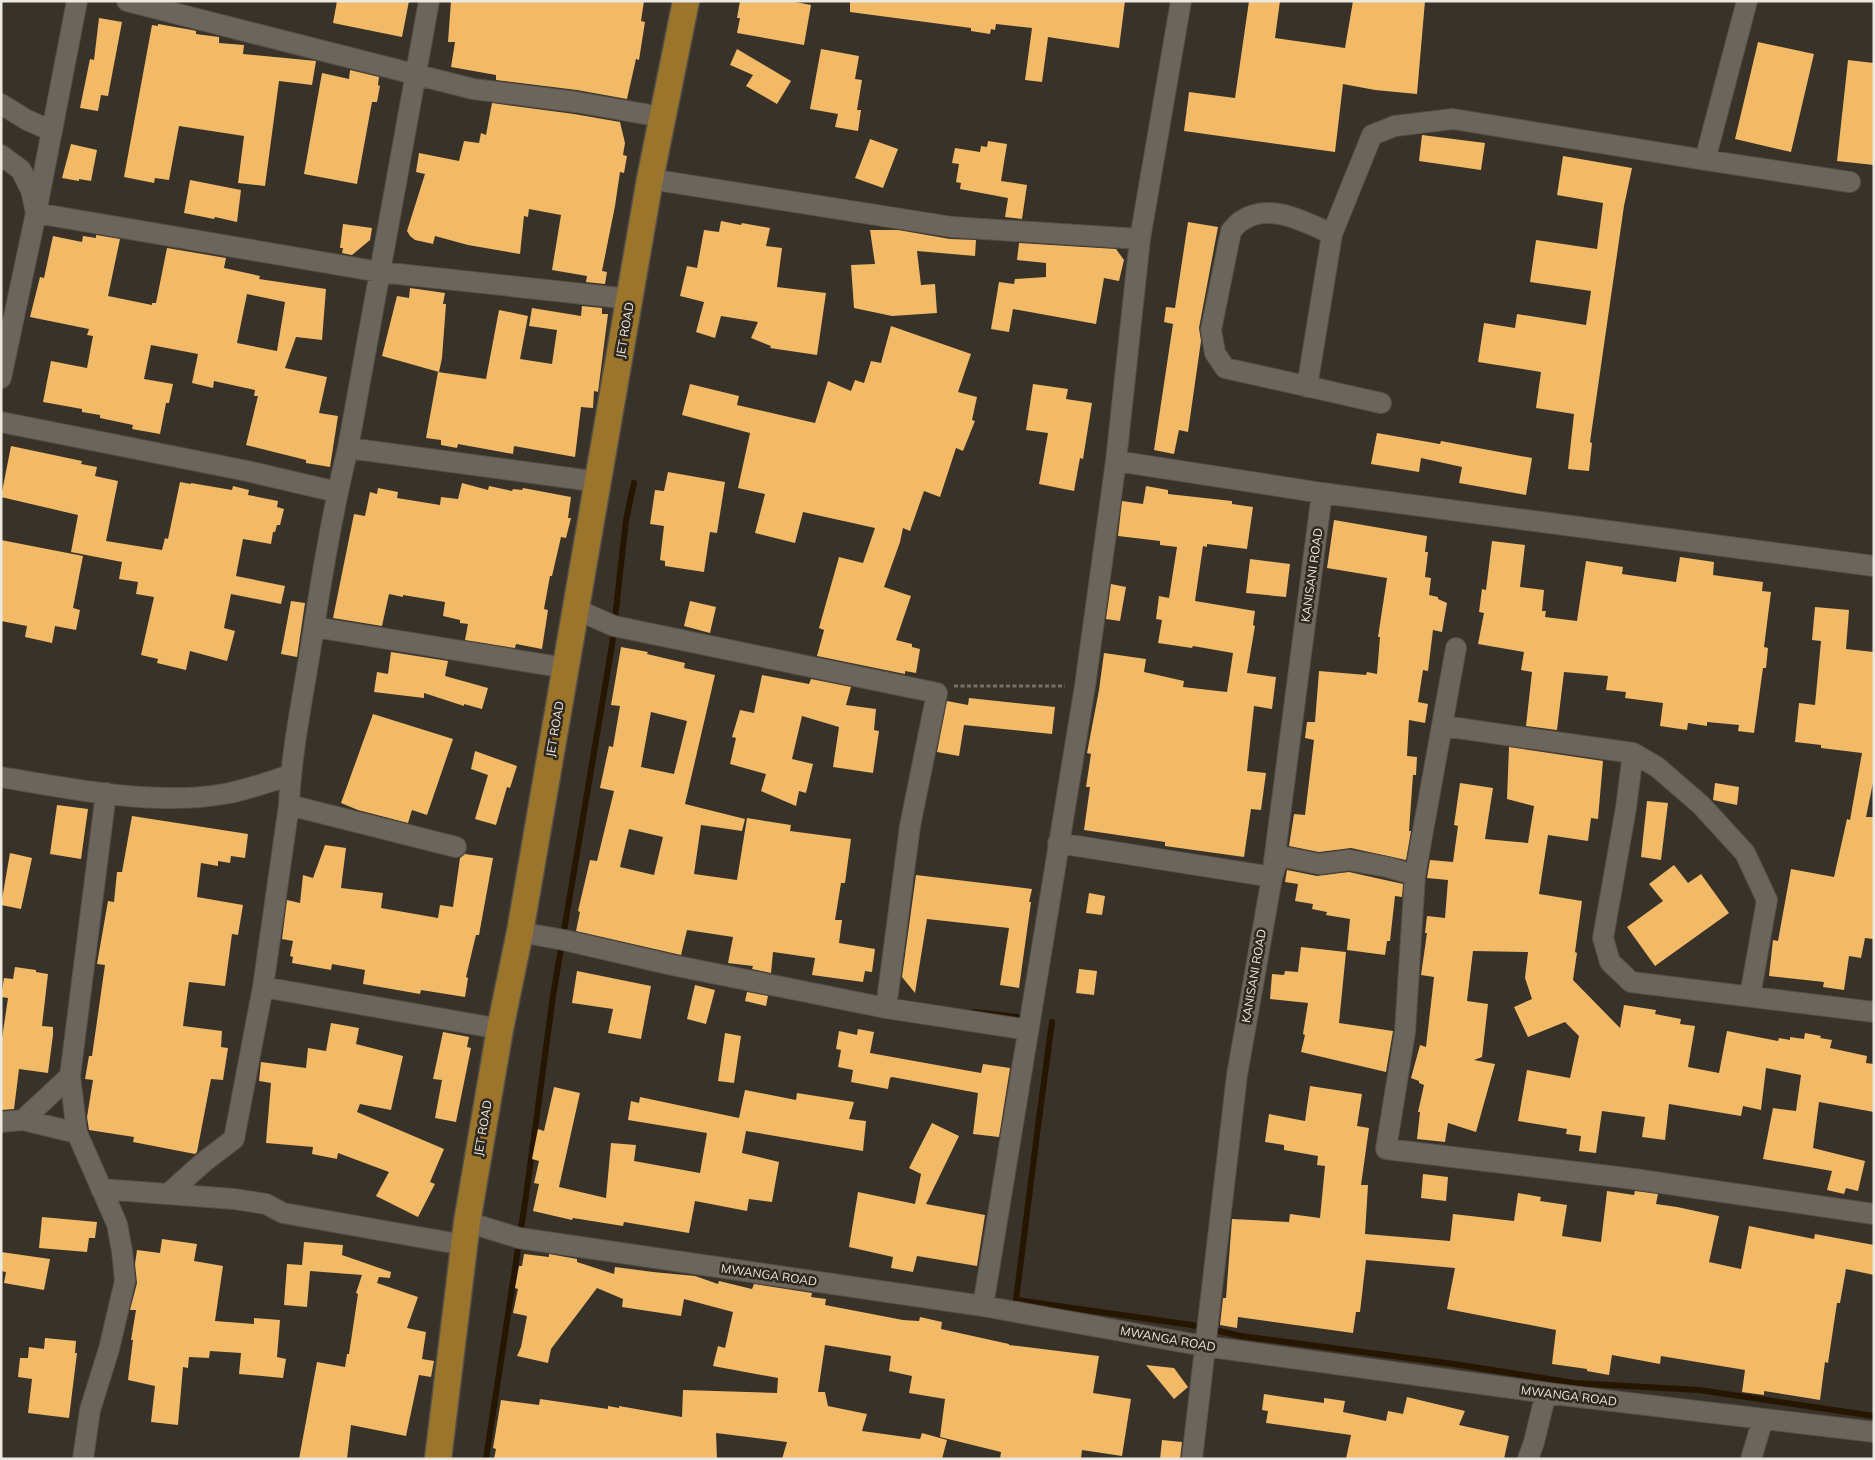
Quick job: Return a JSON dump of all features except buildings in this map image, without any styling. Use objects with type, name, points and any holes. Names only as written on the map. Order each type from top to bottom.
[{"type":"main road","name":"JET ROAD","points":[[438,1459],[466,1233],[500,1029],[520,932],[650,179],[686,1]]},
{"type":"street","points":[[1,378],[36,213],[77,1]]},
{"type":"street","points":[[127,1],[473,88],[576,102],[662,118]]},
{"type":"street","points":[[168,1194],[205,1161],[234,1139],[263,987],[289,805],[290,775],[337,492],[348,448],[428,1]]},
{"type":"street","points":[[983,1306],[1085,686],[1116,460],[1140,240],[1181,1]]},
{"type":"street","points":[[1705,160],[1747,1]]},
{"type":"street","points":[[1,104],[27,120],[52,132]]},
{"type":"street","points":[[1307,387],[1332,234],[1372,135],[1396,126],[1453,119],[1850,182]]},
{"type":"street","points":[[1,155],[22,170],[31,190],[36,213]]},
{"type":"street","points":[[650,179],[952,226],[1140,240]]},
{"type":"street","points":[[36,213],[380,272],[630,299]]},
{"type":"street","points":[[1332,234],[1292,217],[1264,213],[1243,219],[1231,231],[1211,330],[1215,353],[1225,368],[1381,403]]},
{"type":"street","points":[[1,422],[220,465],[337,492]]},
{"type":"street","points":[[348,448],[599,482]]},
{"type":"street","points":[[1116,460],[1322,494],[1874,566]]},
{"type":"street","name":"KANISANI ROAD","points":[[1192,1459],[1237,1075],[1272,877],[1322,494]]},
{"type":"street","points":[[576,609],[614,626],[937,693],[910,826],[886,1008]]},
{"type":"street","points":[[314,627],[566,668]]},
{"type":"street","points":[[1456,648],[1415,875],[1405,1032],[1386,1149],[1634,1179],[1874,1214]]},
{"type":"street","points":[[1443,726],[1633,754],[1658,767],[1701,805],[1745,853],[1767,900],[1750,996]]},
{"type":"street","points":[[1633,754],[1626,808],[1603,938],[1610,962],[1632,982],[1874,1012]]},
{"type":"street","points":[[1,777],[145,797],[197,797],[224,794],[290,775]]},
{"type":"street","points":[[83,1459],[90,1410],[109,1349],[125,1281],[117,1224],[77,1133],[70,1076],[106,793]]},
{"type":"street","points":[[289,805],[456,847]]},
{"type":"street","points":[[1058,843],[1272,877],[1278,859],[1285,857],[1319,864],[1349,860],[1415,875]]},
{"type":"street","points":[[520,932],[564,940],[672,966],[886,1008],[1028,1030]]},
{"type":"street","points":[[263,987],[500,1029]]},
{"type":"street","points":[[24,1120],[70,1076]]},
{"type":"street","points":[[1,1122],[24,1120],[77,1133]]},
{"type":"street","name":"MWANGA ROAD","points":[[101,1189],[234,1199],[266,1204],[283,1213],[519,1238],[983,1306],[1204,1346],[1546,1393],[1874,1432]]},
{"type":"street","points":[[1528,1459],[1546,1393]]},
{"type":"street","points":[[1751,1459],[1762,1419]]},
{"type":"path","points":[[937,693],[956,685],[1085,686]]},
{"type":"waterway","points":[[486,1459],[526,1196],[553,996],[612,645],[626,520],[634,483]]},
{"type":"waterway","points":[[973,1012],[1027,1018]]},
{"type":"waterway","points":[[1052,1022],[1016,1300],[1192,1325],[1241,1336],[1454,1364],[1574,1383],[1699,1390],[1874,1416]]}]
